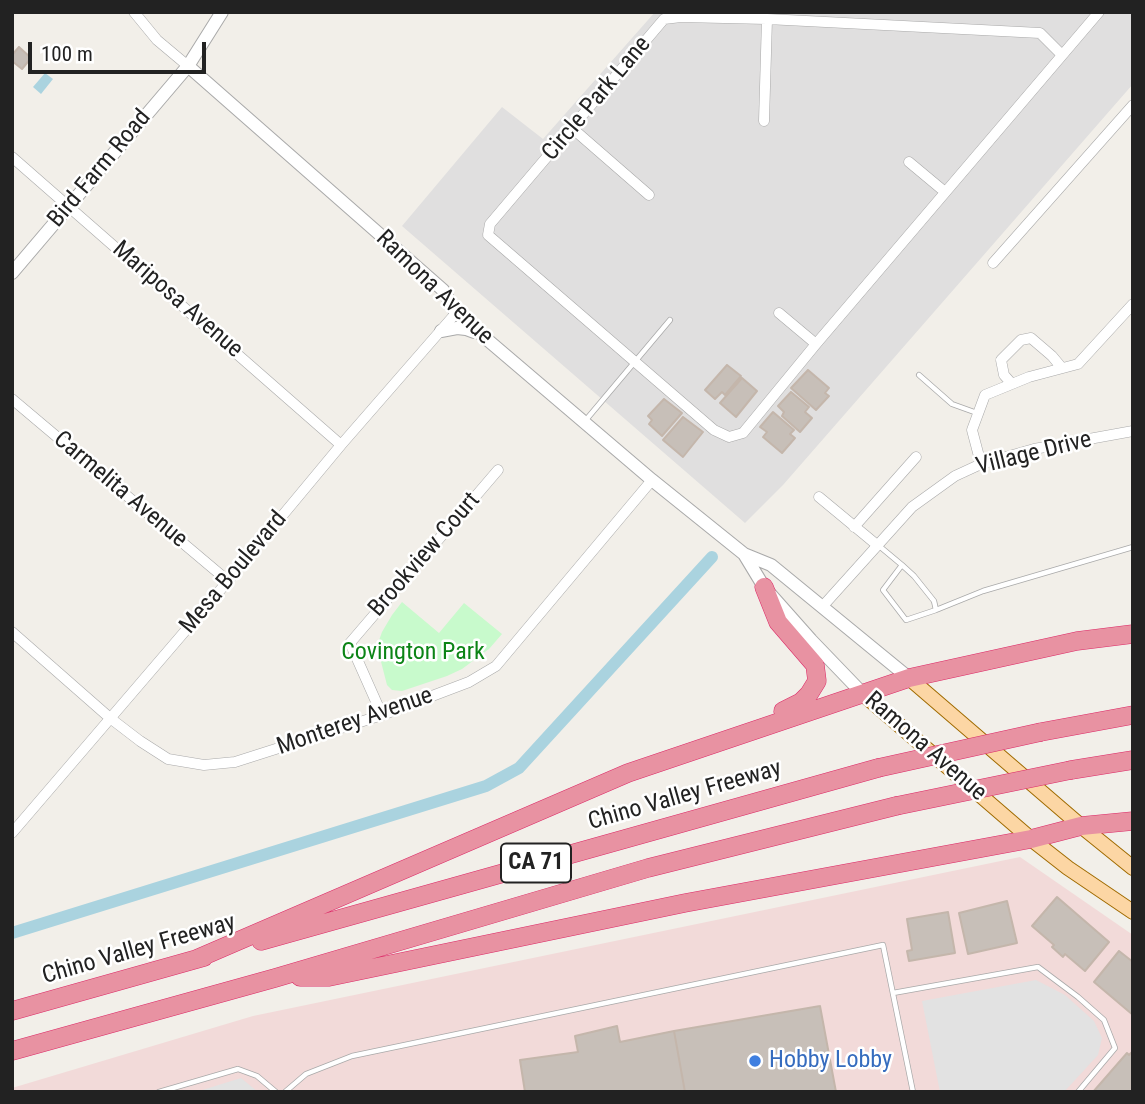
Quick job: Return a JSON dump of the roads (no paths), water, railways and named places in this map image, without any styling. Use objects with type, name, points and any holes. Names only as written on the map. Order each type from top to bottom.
[{"type":"highway","points":[[733,737],[801,702],[817,681],[815,665],[778,622],[764,587]]},
{"type":"highway","points":[[194,960],[628,773],[909,678],[1077,641],[1133,634]]},
{"type":"highway","name":"Chino Valley Freeway","points":[[12,1012],[878,768],[1133,715]]},
{"type":"highway","name":"CA 71","points":[[12,1051],[275,978],[648,868],[896,806],[1133,760]]},
{"type":"highway","points":[[275,978],[329,977],[685,903],[1031,839],[1081,826],[1133,821]]},
{"type":"main road","name":"Ramona Avenue","points":[[909,678],[1133,869]]},
{"type":"main road","name":"Ramona Avenue","points":[[863,694],[1031,839],[1133,912]]},
{"type":"street","name":"Ramona Avenue","points":[[134,12],[158,40],[443,290],[456,313],[652,480],[744,554],[771,565],[909,678]]},
{"type":"street","name":"Bird Farm Road","points":[[12,273],[188,66],[222,12]]},
{"type":"street","points":[[634,362],[714,430],[729,437],[743,432],[1099,12]]},
{"type":"street","name":"Circle Park Lane","points":[[634,362],[488,235],[490,224],[664,19],[766,19],[1040,33],[1062,55]]},
{"type":"street","points":[[764,121],[766,19]]},
{"type":"street","points":[[993,263],[1133,105]]},
{"type":"street","points":[[572,128],[649,195]]},
{"type":"street","name":"Mariposa Avenue","points":[[12,156],[341,445]]},
{"type":"street","points":[[909,162],[945,192]]},
{"type":"street","points":[[981,464],[972,430],[985,395],[1029,377],[1078,364],[1133,304]]},
{"type":"street","name":"Mesa Boulevard","points":[[12,833],[456,313]]},
{"type":"street","points":[[779,313],[816,344]]},
{"type":"street","points":[[441,331],[466,329],[490,342]]},
{"type":"street","points":[[1012,384],[1004,375],[1001,360],[1021,340],[1031,338],[1062,368]]},
{"type":"street","name":"Carmelita Avenue","points":[[12,399],[228,581]]},
{"type":"street","name":"Village Drive","points":[[822,607],[912,507],[955,476],[981,464],[1034,449],[1133,431]]},
{"type":"street","points":[[855,527],[916,457]]},
{"type":"street","name":"Brookview Court","points":[[382,715],[350,643],[498,470]]},
{"type":"street","name":"Monterey Avenue","points":[[12,632],[110,718],[168,759],[204,765],[235,762],[382,715],[469,682],[496,666],[652,480]]},
{"type":"street","points":[[818,497],[877,545]]},
{"type":"street","name":"Ramona Avenue","points":[[744,554],[764,587],[863,694]]},
{"type":"lane","points":[[584,421],[670,320]]},
{"type":"lane","points":[[919,374],[952,404],[978,413]]},
{"type":"lane","points":[[877,545],[914,576],[934,601],[936,610]]},
{"type":"lane","points":[[902,565],[883,590],[906,620],[983,591],[1133,547]]},
{"type":"lane","points":[[285,1092],[306,1074],[352,1056],[883,944],[913,1092]]},
{"type":"lane","points":[[893,993],[1038,967],[1104,1020],[1115,1048],[1078,1092]]},
{"type":"lane","points":[[159,1092],[238,1069],[257,1076],[276,1092]]},
{"type":"water","points":[[45,73],[53,79],[41,94],[33,87]]},
{"type":"waterway","points":[[12,933],[486,786],[519,768],[712,557]]},
{"type":"place","name":"Hobby Lobby","points":[[755,1061]]},
{"type":"park label","name":"Covington Park","points":[[413,653]]}]
